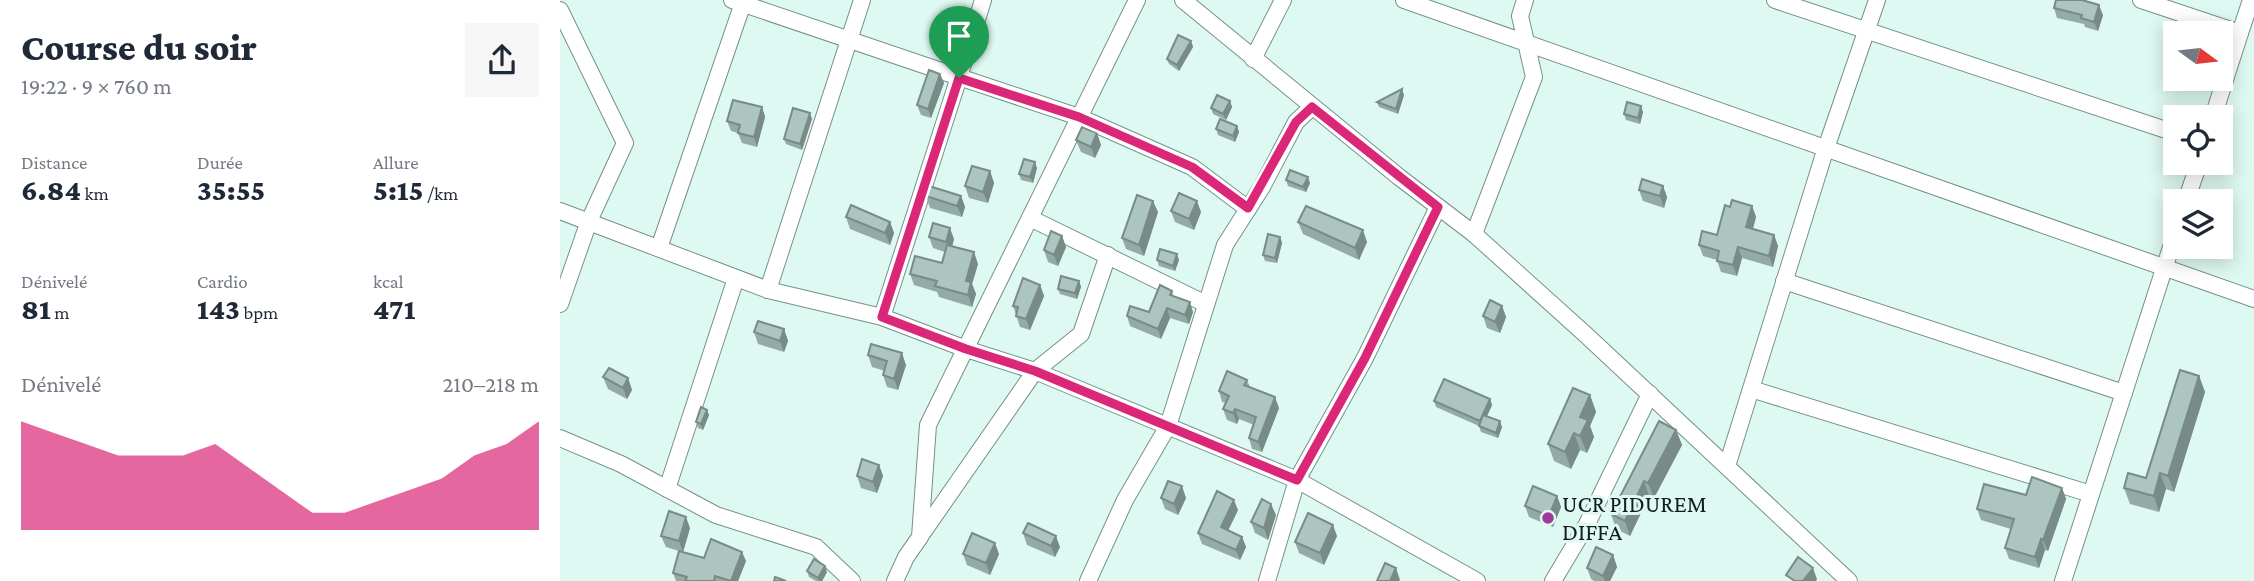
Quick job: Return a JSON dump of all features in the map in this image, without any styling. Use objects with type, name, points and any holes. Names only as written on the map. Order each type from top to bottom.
[{"type":"street","points":[[768,290],[862,0]]},
{"type":"street","points":[[882,317],[983,0]]},
{"type":"street","points":[[920,537],[928,425],[1137,0]]},
{"type":"street","points":[[1183,0],[1312,107],[1474,234],[1849,581]]},
{"type":"street","points":[[1253,59],[1283,0]]},
{"type":"street","points":[[1404,0],[2254,299]]},
{"type":"street","points":[[1474,234],[1534,77],[1520,16],[1525,0]]},
{"type":"street","points":[[1775,0],[2163,129]]},
{"type":"street","points":[[1727,466],[1826,149],[1877,0]]},
{"type":"street","points":[[2141,0],[2241,33]]},
{"type":"street","points":[[2217,105],[2251,0]]},
{"type":"street","points":[[659,248],[740,1],[1079,117],[1192,167],[1248,208]]},
{"type":"street","points":[[560,10],[625,143],[589,221],[560,304]]},
{"type":"street","points":[[1088,581],[1125,500],[1168,426],[1225,245],[1296,122],[1312,107]]},
{"type":"street","points":[[1267,581],[1297,480],[1365,358],[1438,207]]},
{"type":"street","points":[[560,211],[768,290],[882,317],[966,349],[1035,371],[1297,480],[1477,581]]},
{"type":"street","points":[[1030,218],[1206,304]]},
{"type":"street","points":[[897,580],[906,557],[1035,371],[1081,334],[1108,254]]},
{"type":"street","points":[[2063,581],[2168,259]]},
{"type":"street","points":[[667,489],[736,278]]},
{"type":"street","points":[[1784,281],[2124,393]]},
{"type":"street","points":[[1751,389],[2091,494]]},
{"type":"street","points":[[1553,581],[1587,524],[1650,394]]},
{"type":"street","points":[[560,438],[621,464],[716,515],[816,547],[852,581]]},
{"type":"building","points":[[2056,0],[2082,0],[2099,5],[2094,22],[2081,18],[2082,15],[2054,8]]},
{"type":"building","points":[[1178,35],[1191,41],[1177,65],[1167,59]]},
{"type":"building","points":[[929,70],[940,74],[928,109],[917,105]]},
{"type":"building","points":[[1402,89],[1396,109],[1377,102]]},
{"type":"building","points":[[1217,95],[1230,101],[1223,114],[1211,108]]},
{"type":"building","points":[[733,100],[762,107],[754,137],[738,133],[740,125],[727,121]]},
{"type":"building","points":[[1627,102],[1641,106],[1638,118],[1624,114]]},
{"type":"building","points":[[793,108],[810,113],[800,144],[784,139]]},
{"type":"building","points":[[1220,119],[1237,126],[1233,136],[1216,129]]},
{"type":"building","points":[[1082,127],[1097,133],[1091,147],[1076,140]]},
{"type":"building","points":[[1024,159],[1035,162],[1030,177],[1019,174]]},
{"type":"building","points":[[972,166],[990,171],[983,192],[965,186]]},
{"type":"building","points":[[1290,170],[1308,177],[1303,187],[1286,180]]},
{"type":"building","points":[[1642,179],[1663,186],[1660,196],[1639,190]]},
{"type":"building","points":[[929,186],[961,196],[957,206],[926,196]]},
{"type":"building","points":[[1179,193],[1197,201],[1189,219],[1171,211]]},
{"type":"building","points":[[1137,195],[1153,201],[1139,245],[1122,238]]},
{"type":"building","points":[[1732,200],[1752,206],[1746,227],[1774,235],[1769,256],[1738,247],[1733,265],[1717,261],[1719,251],[1699,245],[1702,231],[1717,235],[1725,205],[1730,207]]},
{"type":"building","points":[[851,205],[890,222],[885,233],[846,217]]},
{"type":"building","points":[[1306,206],[1363,230],[1355,248],[1298,222]]},
{"type":"building","points":[[933,223],[950,228],[946,242],[929,237]]},
{"type":"building","points":[[1051,231],[1062,236],[1054,255],[1044,250]]},
{"type":"building","points":[[1268,234],[1280,237],[1275,258],[1263,255]]},
{"type":"building","points":[[947,245],[974,252],[966,281],[971,282],[968,295],[935,286],[937,281],[910,274],[915,256],[942,263]]},
{"type":"building","points":[[1160,249],[1177,254],[1173,266],[1157,260]]},
{"type":"building","points":[[1061,276],[1079,281],[1075,293],[1058,289]]},
{"type":"building","points":[[1023,278],[1040,285],[1026,319],[1016,316],[1018,307],[1013,306]]},
{"type":"building","points":[[1160,285],[1172,291],[1170,295],[1190,302],[1185,315],[1167,308],[1158,329],[1127,316],[1130,306],[1149,312]]},
{"type":"building","points":[[1490,300],[1502,306],[1495,322],[1483,316]]},
{"type":"building","points":[[758,321],[784,329],[780,341],[754,332]]},
{"type":"building","points":[[871,344],[902,353],[894,379],[883,375],[887,361],[868,355]]},
{"type":"building","points":[[609,368],[628,378],[623,388],[603,377]]},
{"type":"building","points":[[2180,370],[2199,376],[2168,476],[2160,473],[2154,496],[2124,488],[2128,473],[2146,478]]},
{"type":"building","points":[[1227,371],[1247,380],[1244,385],[1275,397],[1258,442],[1249,438],[1256,417],[1235,409],[1233,413],[1223,409],[1229,396],[1219,391]]},
{"type":"building","points":[[1444,379],[1490,399],[1480,421],[1434,401]]},
{"type":"building","points":[[1573,388],[1590,395],[1580,417],[1588,420],[1580,436],[1574,433],[1565,452],[1548,444]]},
{"type":"building","points":[[701,407],[707,410],[701,424],[696,422]]},
{"type":"building","points":[[1483,415],[1500,421],[1496,433],[1479,426]]},
{"type":"building","points":[[1659,421],[1676,430],[1648,483],[1644,481],[1625,521],[1611,514]]},
{"type":"building","points":[[862,459],[879,465],[873,482],[857,476]]},
{"type":"building","points":[[2032,477],[2062,488],[2035,557],[2005,548],[2014,519],[1977,509],[1984,484],[2026,495]]},
{"type":"building","points":[[1168,481],[1182,486],[1174,504],[1161,498]]},
{"type":"building","points":[[1533,486],[1557,496],[1549,516],[1525,506]]},
{"type":"building","points":[[1217,491],[1234,500],[1221,527],[1242,537],[1236,550],[1198,533]]},
{"type":"building","points":[[1262,499],[1271,504],[1264,528],[1251,522]]},
{"type":"building","points":[[669,511],[686,517],[679,541],[661,536]]},
{"type":"building","points":[[1308,513],[1333,525],[1320,553],[1295,542]]},
{"type":"building","points":[[1028,523],[1056,536],[1051,546],[1023,533]]},
{"type":"building","points":[[972,533],[995,543],[986,563],[963,554]]},
{"type":"building","points":[[711,539],[742,552],[731,581],[715,576],[714,581],[685,581],[687,577],[673,573],[679,551],[704,558]]},
{"type":"building","points":[[1596,547],[1613,555],[1603,576],[1587,568]]},
{"type":"building","points":[[1798,557],[1813,568],[1803,581],[1795,581],[1786,575]]},
{"type":"building","points":[[814,559],[825,566],[818,578],[807,571]]},
{"type":"building","points":[[1385,563],[1396,568],[1390,581],[1377,581]]},
{"type":"place","name":"UCR PIDUREM DIFFA","points":[[1548,518]]},
{"type":"route","points":[[959,78],[1079,117],[1192,167],[1248,208],[1296,122],[1312,107],[1438,207],[1365,358],[1297,480],[1035,371],[966,349],[882,317],[959,78]]}]
